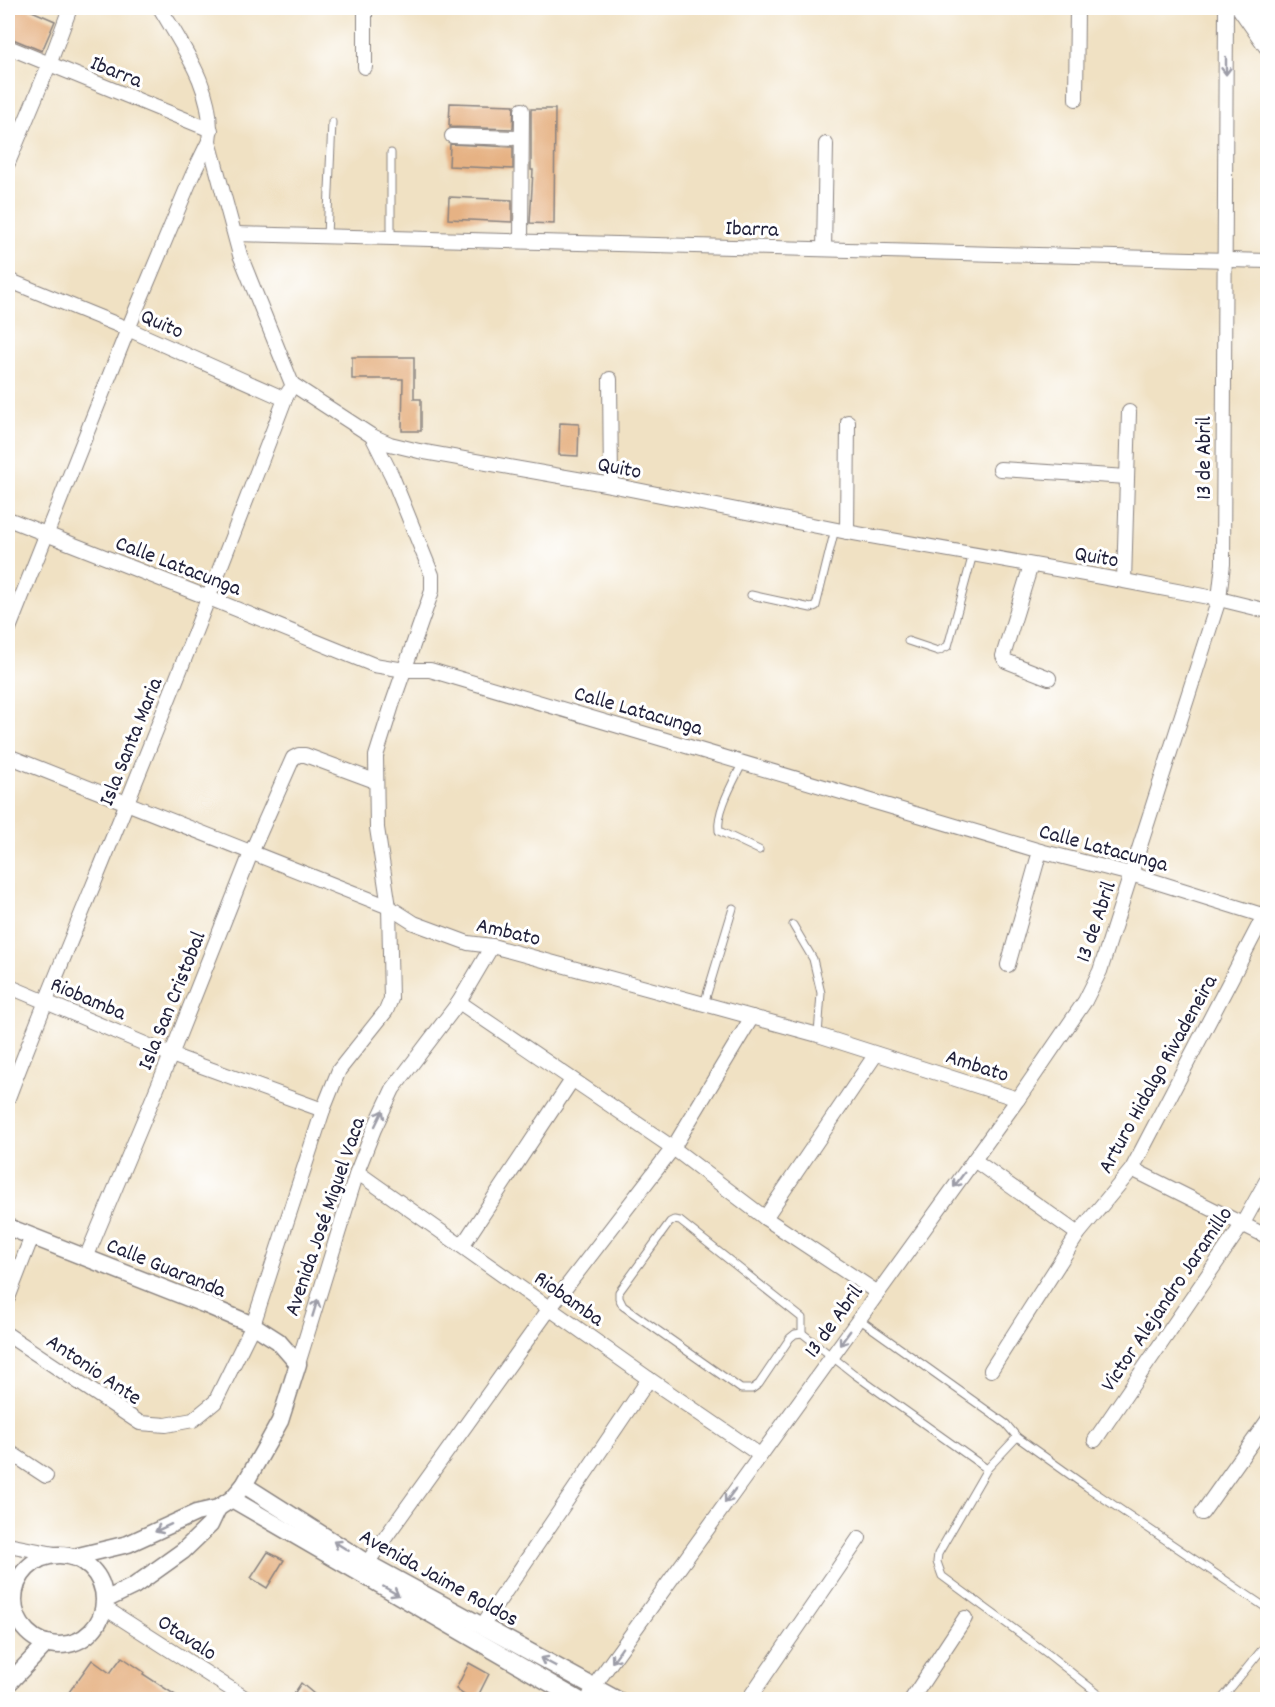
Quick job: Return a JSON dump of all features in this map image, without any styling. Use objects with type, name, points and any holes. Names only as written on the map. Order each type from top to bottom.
[{"type":"main road","points":[[1243,8],[1268,44]]},
{"type":"street","points":[[8,163],[70,8]]},
{"type":"street","points":[[160,8],[197,73],[204,90],[210,136],[240,255],[292,384],[285,399]]},
{"type":"street","points":[[365,8],[365,67]]},
{"type":"street","points":[[1077,8],[1077,99]]},
{"type":"street","name":"13 de Abril","points":[[591,1693],[831,1356],[1018,1099],[1085,1001],[1100,971],[1219,599],[1223,564],[1226,8]]},
{"type":"street","name":"Ibarra","points":[[8,47],[210,136]]},
{"type":"street","points":[[521,242],[522,110]]},
{"type":"street","points":[[8,631],[128,329],[210,136]]},
{"type":"street","points":[[452,136],[520,138]]},
{"type":"street","points":[[824,249],[826,144]]},
{"type":"street","name":"Ibarra","points":[[235,234],[1268,261]]},
{"type":"street","name":"Quito","points":[[8,280],[128,329],[285,399]]},
{"type":"street","points":[[609,380],[611,485]]},
{"type":"street","name":"Quito","points":[[292,384],[372,436],[390,444],[419,451],[1124,581],[1268,611]]},
{"type":"street","name":"Isla Santa Maria","points":[[8,1098],[45,1001],[209,598],[285,399]]},
{"type":"street","points":[[1124,581],[1129,412]]},
{"type":"street","points":[[841,530],[848,422]]},
{"type":"street","name":"Antonio Ante","points":[[8,1335],[140,1423],[166,1425],[193,1420],[214,1402],[253,1325],[323,1110],[339,1070],[386,1011],[390,999],[389,907],[377,828],[376,756],[432,591],[432,574],[392,476],[372,436]]},
{"type":"street","points":[[1000,469],[1127,477]]},
{"type":"street","name":"Calle Latacunga","points":[[8,519],[374,665],[405,670],[430,670],[1040,851],[1131,874],[1267,914]]},
{"type":"street","points":[[1031,565],[1004,657],[1006,661],[1049,678]]},
{"type":"street","name":"Isla San Cristobal","points":[[86,1258],[171,1055],[251,853],[293,758],[305,755],[375,781]]},
{"type":"street","name":"Ambato","points":[[8,756],[389,907],[414,923],[468,943],[492,946],[818,1035],[1018,1099]]},
{"type":"street","points":[[1008,965],[1040,851]]},
{"type":"street","name":"Arturo Hidalgo Rivadeneira","points":[[991,1370],[1078,1234],[1132,1169],[1267,914]]},
{"type":"street","name":"Avenida José Miguel Vaca","points":[[105,1604],[183,1551],[210,1525],[225,1504],[244,1485],[261,1457],[280,1420],[357,1172],[374,1129],[393,1089],[459,1002],[492,946]]},
{"type":"street","name":"Riobamba","points":[[8,986],[171,1055],[323,1110]]},
{"type":"street","points":[[459,1002],[673,1148],[765,1218],[878,1293]]},
{"type":"street","points":[[367,1563],[550,1308],[673,1148],[752,1017]]},
{"type":"street","points":[[765,1218],[876,1054]]},
{"type":"street","points":[[462,1246],[572,1080]]},
{"type":"street","points":[[974,1160],[1078,1234]]},
{"type":"street","points":[[1132,1169],[1268,1238]]},
{"type":"street","name":"Riobamba","points":[[357,1172],[760,1455]]},
{"type":"street","name":"Victor Alejandro Jaramillo","points":[[1095,1440],[1242,1225],[1268,1178]]},
{"type":"street","name":"Calle Guaranda","points":[[8,1227],[253,1325],[278,1341],[298,1364]]},
{"type":"street","points":[[8,1298],[32,1236]]},
{"type":"street","points":[[482,1626],[649,1379]]},
{"type":"street","points":[[1202,1513],[1268,1420]]},
{"type":"street","points":[[8,1451],[46,1476]]},
{"type":"street","name":"Avenida Jaime Roldos","points":[[244,1485],[367,1563],[482,1626],[591,1693],[618,1700]]},
{"type":"street","points":[[8,1545],[67,1556],[86,1564],[96,1573],[102,1585],[105,1604],[99,1622],[92,1632],[71,1644],[59,1645],[38,1640],[23,1627],[11,1602],[17,1583],[24,1571],[46,1557],[67,1556],[128,1544],[196,1513],[225,1504]]},
{"type":"street","name":"Avenida Jaime Roldos","points":[[225,1504],[579,1700]]},
{"type":"street","points":[[748,1700],[859,1538]]},
{"type":"street","name":"Otavalo","points":[[105,1604],[248,1700]]},
{"type":"street","points":[[911,1700],[965,1618]]},
{"type":"street","points":[[8,1684],[47,1643]]},
{"type":"lane","points":[[327,236],[332,122]]},
{"type":"lane","points":[[390,153],[392,238]]},
{"type":"lane","points":[[751,595],[810,608],[816,606],[841,530]]},
{"type":"lane","points":[[908,641],[938,651],[948,646],[973,554]]},
{"type":"lane","points":[[743,762],[724,805],[718,824],[719,831],[759,850]]},
{"type":"lane","points":[[704,1004],[733,908]]},
{"type":"lane","points":[[793,925],[813,959],[816,970],[821,993],[818,1035]]},
{"type":"lane","points":[[802,1333],[801,1318],[680,1221],[670,1222],[619,1292],[623,1306],[741,1389],[752,1389],[759,1384],[790,1338],[802,1333],[987,1469]]},
{"type":"lane","points":[[859,1318],[1006,1424],[1017,1437],[1087,1487],[1268,1609]]},
{"type":"lane","points":[[1017,1437],[987,1469],[938,1554],[937,1562],[942,1576],[1106,1700]]},
{"type":"lane","points":[[1221,1700],[1268,1642]]},
{"type":"building","points":[[8,8],[25,8],[55,21],[42,51],[8,37]]},
{"type":"building","points":[[450,103],[514,105],[513,129],[450,127]]},
{"type":"building","points":[[531,109],[555,109],[554,224],[530,223],[533,170],[531,170]]},
{"type":"building","points":[[450,144],[513,147],[513,169],[449,166]]},
{"type":"building","points":[[449,197],[512,200],[512,222],[448,219]]},
{"type":"building","points":[[352,357],[414,357],[414,399],[421,399],[421,431],[402,431],[403,379],[352,379]]},
{"type":"building","points":[[560,423],[579,424],[578,456],[559,455]]},
{"type":"building","points":[[268,1552],[284,1560],[267,1588],[251,1578]]},
{"type":"building","points":[[122,1657],[183,1700],[80,1700],[69,1692],[92,1660],[110,1673]]},
{"type":"building","points":[[469,1663],[489,1674],[476,1700],[471,1700],[456,1689]]},
{"type":"building","points":[[301,1683],[321,1700],[290,1700]]}]
